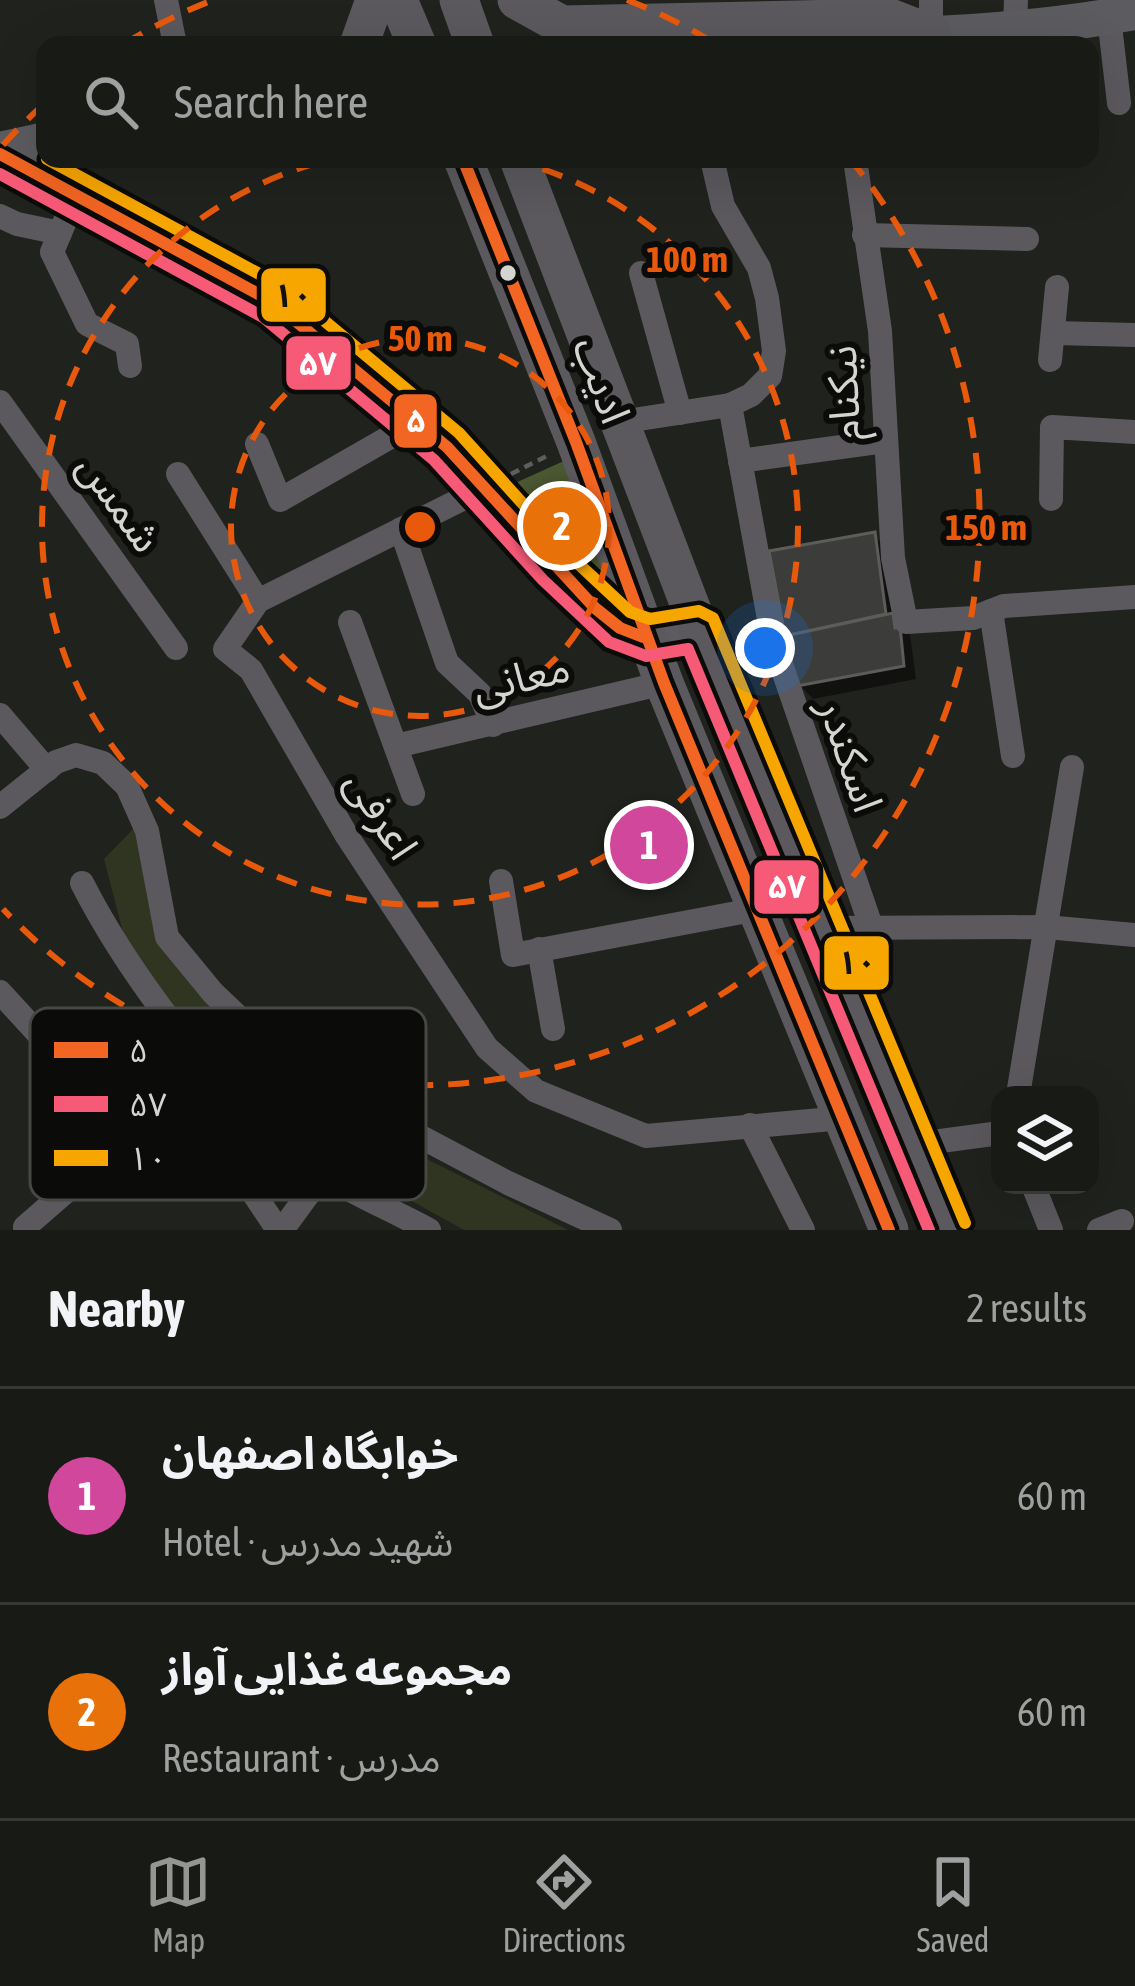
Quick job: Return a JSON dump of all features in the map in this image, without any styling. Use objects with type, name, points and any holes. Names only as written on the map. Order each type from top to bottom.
[{"type":"main road","points":[[362,36],[375,0]]},
{"type":"main road","points":[[398,0],[413,36]]},
{"type":"main road","points":[[459,0],[472,36]]},
{"type":"main road","points":[[517,0],[562,26],[597,13],[890,18],[1122,14]]},
{"type":"main road","points":[[874,36],[931,17]]},
{"type":"main road","points":[[0,152],[36,142]]},
{"type":"main road","points":[[0,152],[273,302],[418,421],[595,608],[620,628],[648,638],[699,629]]},
{"type":"main road","name":"ادیب","points":[[467,168],[576,442],[664,683],[890,1230]]},
{"type":"main road","name":"ادیب","points":[[527,168],[699,629],[948,1230]]},
{"type":"street","points":[[166,0],[173,36]]},
{"type":"street","points":[[1119,103],[1122,14]]},
{"type":"street","points":[[620,422],[730,405],[752,395],[770,376],[773,321],[759,268],[723,206],[714,168]]},
{"type":"street","name":"نیکنام","points":[[856,168],[880,331],[893,558],[906,622],[973,618],[991,611]]},
{"type":"street","points":[[76,195],[52,252],[87,324],[127,344],[130,366]]},
{"type":"street","points":[[0,215],[17,224],[60,232]]},
{"type":"street","points":[[864,235],[1027,239]]},
{"type":"street","points":[[641,273],[680,413]]},
{"type":"street","points":[[1050,360],[1057,286]]},
{"type":"street","points":[[1054,333],[1135,335]]},
{"type":"street","name":"شمس","points":[[0,402],[176,648]]},
{"type":"street","name":"اسکندر","points":[[730,405],[773,641],[872,929]]},
{"type":"street","points":[[257,444],[280,500],[418,421]]},
{"type":"street","points":[[1051,499],[1052,427],[1135,432]]},
{"type":"street","points":[[740,461],[885,440]]},
{"type":"street","points":[[178,474],[258,601],[484,488]]},
{"type":"street","points":[[401,529],[447,663],[480,694],[494,724]]},
{"type":"street","points":[[1013,756],[991,611],[1135,597]]},
{"type":"street","name":"اعرفی","points":[[258,601],[225,649],[251,670],[347,836],[487,1048],[536,1091],[646,1136],[843,1118]]},
{"type":"street","points":[[350,622],[413,794]]},
{"type":"street","name":"معانی","points":[[396,746],[664,683]]},
{"type":"street","points":[[0,715],[52,766]]},
{"type":"street","points":[[0,807],[52,766],[76,755],[103,763],[127,786],[147,832],[167,937],[229,1008]]},
{"type":"street","points":[[1020,1086],[1072,767]]},
{"type":"street","points":[[501,881],[513,955],[758,909]]},
{"type":"street","points":[[82,883],[110,937],[164,1008]]},
{"type":"street","points":[[821,928],[1046,927],[1135,935]]},
{"type":"street","points":[[539,949],[553,1030]]},
{"type":"street","points":[[0,992],[30,1025]]},
{"type":"street","points":[[750,1125],[803,1230]]},
{"type":"street","points":[[910,1145],[991,1134]]},
{"type":"street","points":[[426,1140],[610,1230]]},
{"type":"street","points":[[1037,1194],[1051,1230]]},
{"type":"street","points":[[25,1227],[56,1200]]},
{"type":"street","points":[[258,1200],[280,1230],[303,1200]]},
{"type":"street","points":[[372,1200],[429,1230]]},
{"type":"path","points":[[484,488],[576,442]]},
{"type":"green space","points":[[566,460],[624,608],[613,609],[502,489]]},
{"type":"green space","points":[[136,826],[162,947],[215,1008],[176,1008],[126,944],[104,859]]},
{"type":"green space","points":[[426,1159],[568,1230],[464,1230],[410,1200],[426,1200]]},
{"type":"building","points":[[875,532],[886,614],[785,636],[769,551]]},
{"type":"building","points":[[893,613],[895,628],[900,626],[904,666],[797,686],[785,636]]},
{"type":"transit line","name":"۵","points":[[0,154],[273,302],[447,447],[595,608],[620,628],[643,637]]},
{"type":"transit line","name":"۱۰","points":[[64,168],[285,288],[459,433],[569,555],[630,612],[650,619],[699,611],[713,618],[965,1223]]},
{"type":"transit line","name":"۵","points":[[467,168],[576,442],[664,683],[889,1230]]},
{"type":"transit line","name":"۵۷","points":[[0,174],[263,317],[434,460],[543,580],[609,642],[646,656],[688,649],[929,1230]]},
{"type":"place","name":"مجموعه غذایی آواز","points":[[562,526]]},
{"type":"place","name":"خوابگاه اصفهان","points":[[649,845]]}]
